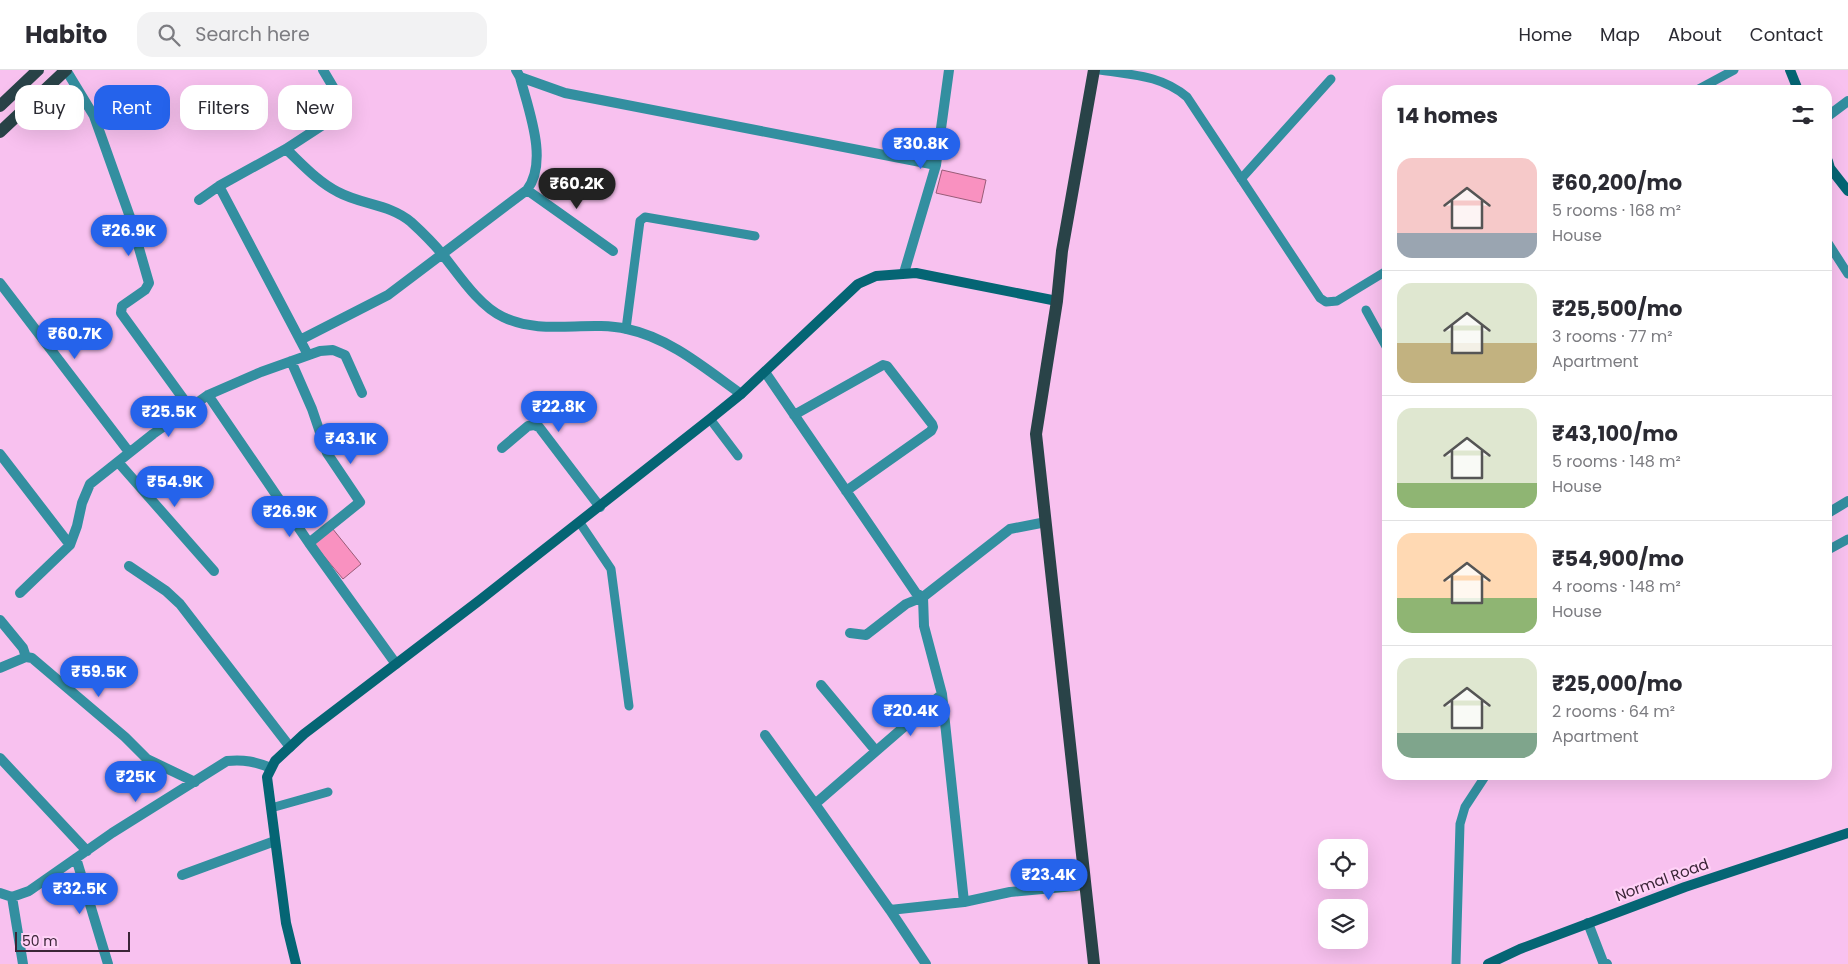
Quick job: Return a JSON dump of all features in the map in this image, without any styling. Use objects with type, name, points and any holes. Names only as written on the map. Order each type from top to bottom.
[{"type":"main road","points":[[0,106],[38,70]]},
{"type":"main road","points":[[0,132],[66,70]]},
{"type":"main road","points":[[1094,70],[1062,251],[1057,301],[1036,434],[1094,964]]},
{"type":"main road","points":[[1790,70],[1796,85]]},
{"type":"main road","points":[[1832,171],[1848,191]]},
{"type":"main road","points":[[296,964],[286,923],[267,777],[276,760],[304,734],[580,523],[742,394],[858,284],[876,276],[904,272],[916,273],[1057,301]]},
{"type":"main road","name":"Normal Road","points":[[1488,964],[1520,949],[1685,887],[1848,833]]},
{"type":"street","points":[[66,70],[94,116],[130,217],[149,283],[145,290],[122,306],[121,313],[190,408]]},
{"type":"street","points":[[199,200],[334,117],[340,106],[339,97],[323,70]]},
{"type":"street","points":[[904,272],[936,165],[949,70]]},
{"type":"street","points":[[518,74],[565,93],[936,165]]},
{"type":"street","points":[[300,340],[388,295],[527,190],[533,182],[536,168],[536,139],[518,74]]},
{"type":"street","points":[[1832,113],[1848,101]]},
{"type":"street","points":[[286,148],[319,179],[338,192],[384,207],[410,221],[442,254],[456,273],[484,303],[502,317],[527,325],[553,328],[603,326],[644,334],[688,356],[742,394]]},
{"type":"street","points":[[219,186],[308,356]]},
{"type":"street","points":[[527,190],[613,251]]},
{"type":"street","points":[[0,283],[130,452]]},
{"type":"street","points":[[20,593],[70,545],[77,526],[82,503],[90,484],[153,434],[208,396],[261,372],[320,351],[333,350],[345,355],[362,393]]},
{"type":"street","points":[[291,361],[312,410],[327,452],[360,502],[309,543]]},
{"type":"street","points":[[794,415],[883,365],[887,366],[932,424],[931,430],[846,491]]},
{"type":"street","points":[[765,372],[916,593],[923,598]]},
{"type":"street","points":[[208,396],[309,543],[396,664]]},
{"type":"street","points":[[502,448],[528,426],[534,425],[539,427],[600,507]]},
{"type":"street","points":[[0,454],[70,545]]},
{"type":"street","points":[[118,462],[214,571]]},
{"type":"street","points":[[1832,510],[1848,501]]},
{"type":"street","points":[[850,633],[866,634],[906,604],[923,598],[1010,529],[1046,522]]},
{"type":"street","points":[[129,566],[166,591],[180,604],[290,748]]},
{"type":"street","points":[[923,598],[924,626],[942,694],[964,902]]},
{"type":"street","points":[[0,620],[23,648],[26,657]]},
{"type":"street","points":[[0,668],[26,657],[32,658],[125,737],[147,759],[195,782]]},
{"type":"street","points":[[821,685],[876,751]]},
{"type":"street","points":[[815,804],[942,694]]},
{"type":"street","points":[[765,735],[890,910],[926,964]]},
{"type":"street","points":[[0,758],[87,851]]},
{"type":"street","points":[[0,893],[12,897],[29,891],[76,858],[227,761],[241,759],[255,761],[271,768]]},
{"type":"street","points":[[182,874],[275,841]]},
{"type":"street","points":[[76,858],[108,964]]},
{"type":"street","points":[[890,910],[964,902],[1010,892],[1085,885]]},
{"type":"street","points":[[12,897],[23,964]]},
{"type":"street","points":[[1588,923],[1602,962],[1607,964]]},
{"type":"lane","points":[[1100,70],[1152,78],[1176,88],[1187,97],[1320,298],[1326,302],[1337,301],[1382,274]]},
{"type":"lane","points":[[1706,85],[1734,70]]},
{"type":"lane","points":[[1241,179],[1331,78]]},
{"type":"lane","points":[[626,329],[640,221],[642,218],[755,236]]},
{"type":"lane","points":[[1832,249],[1848,274]]},
{"type":"lane","points":[[1366,310],[1382,339]]},
{"type":"lane","points":[[710,419],[738,456]]},
{"type":"lane","points":[[580,523],[612,569],[629,706]]},
{"type":"lane","points":[[1832,548],[1848,539]]},
{"type":"lane","points":[[1456,964],[1460,824],[1465,807],[1483,780]]},
{"type":"lane","points":[[271,808],[328,792]]},
{"type":"building","points":[[942,170],[986,180],[981,203],[936,193]]},
{"type":"building","points":[[332,528],[361,564],[343,579],[313,543]]}]
